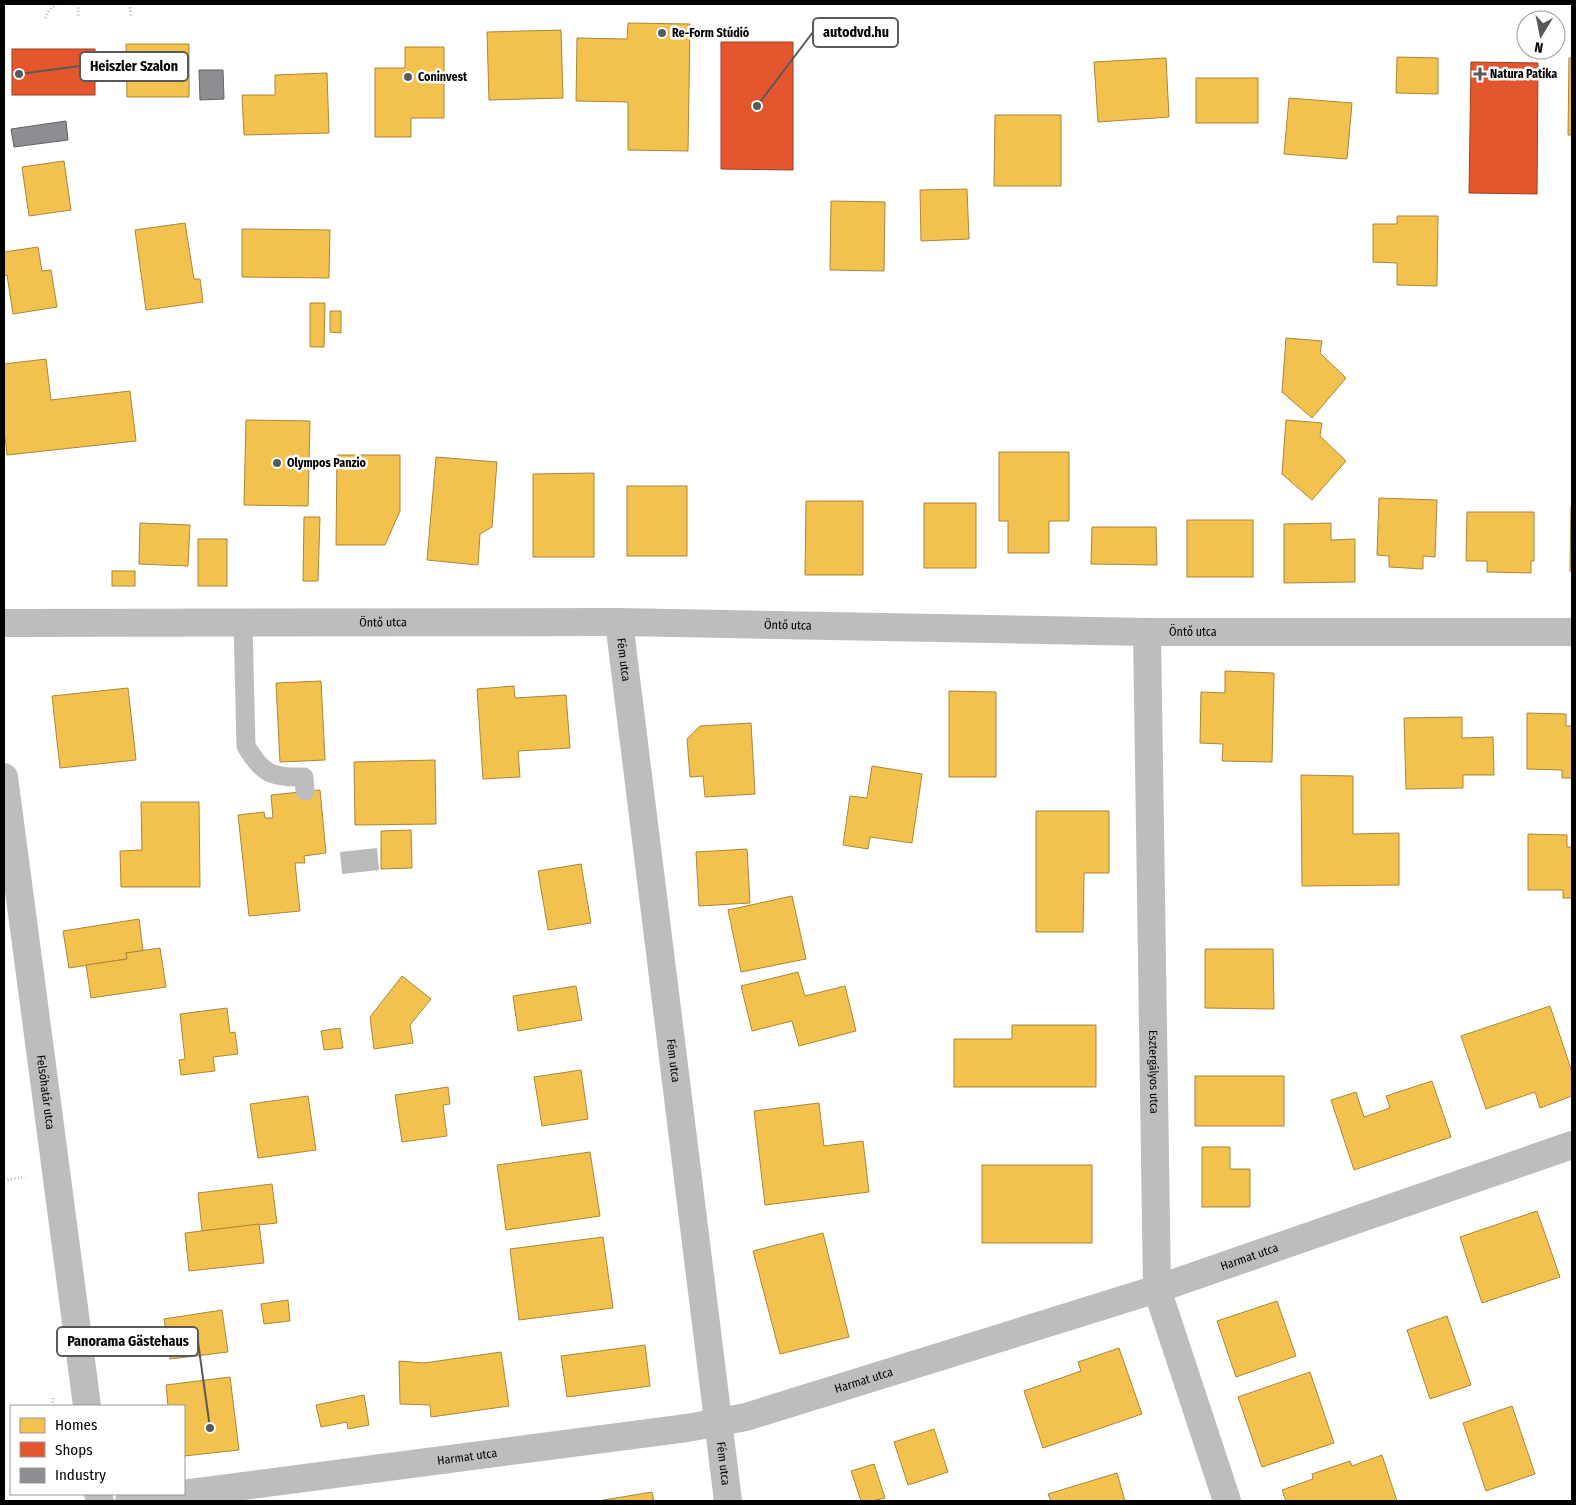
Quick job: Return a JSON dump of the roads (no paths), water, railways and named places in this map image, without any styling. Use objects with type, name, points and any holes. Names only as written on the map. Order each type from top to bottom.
[{"type":"street","name":"Öntő utca","points":[[4,622],[619,622],[1147,632],[1572,632]]},
{"type":"street","name":"Fém utca","points":[[619,622],[728,1501]]},
{"type":"street","name":"Esztergályos utca","points":[[1147,632],[1157,1289],[1227,1501]]},
{"type":"street","name":"Felsőhatár utca","points":[[4,777],[87,1405]]},
{"type":"street","name":"Harmat utca","points":[[185,1494],[687,1428],[755,1414],[1157,1289],[1572,1145]]},
{"type":"street","name":"Harmat utca","points":[[129,1501],[175,1495]]},
{"type":"lane","points":[[243,622],[246,746],[254,760],[266,772],[283,778],[304,777],[305,792]]},
{"type":"place","name":"Re-Form Stúdió","points":[[662,33]]},
{"type":"place","name":"Heiszler Szalon","points":[[19,74]]},
{"type":"place","name":"Natura Patika","points":[[1480,74]]},
{"type":"place","name":"Coninvest","points":[[408,77]]},
{"type":"place","name":"autodvd.hu","points":[[757,106]]},
{"type":"place","name":"Olympos Panzio","points":[[277,463]]},
{"type":"place","name":"Panorama Gästehaus","points":[[210,1428]]}]
